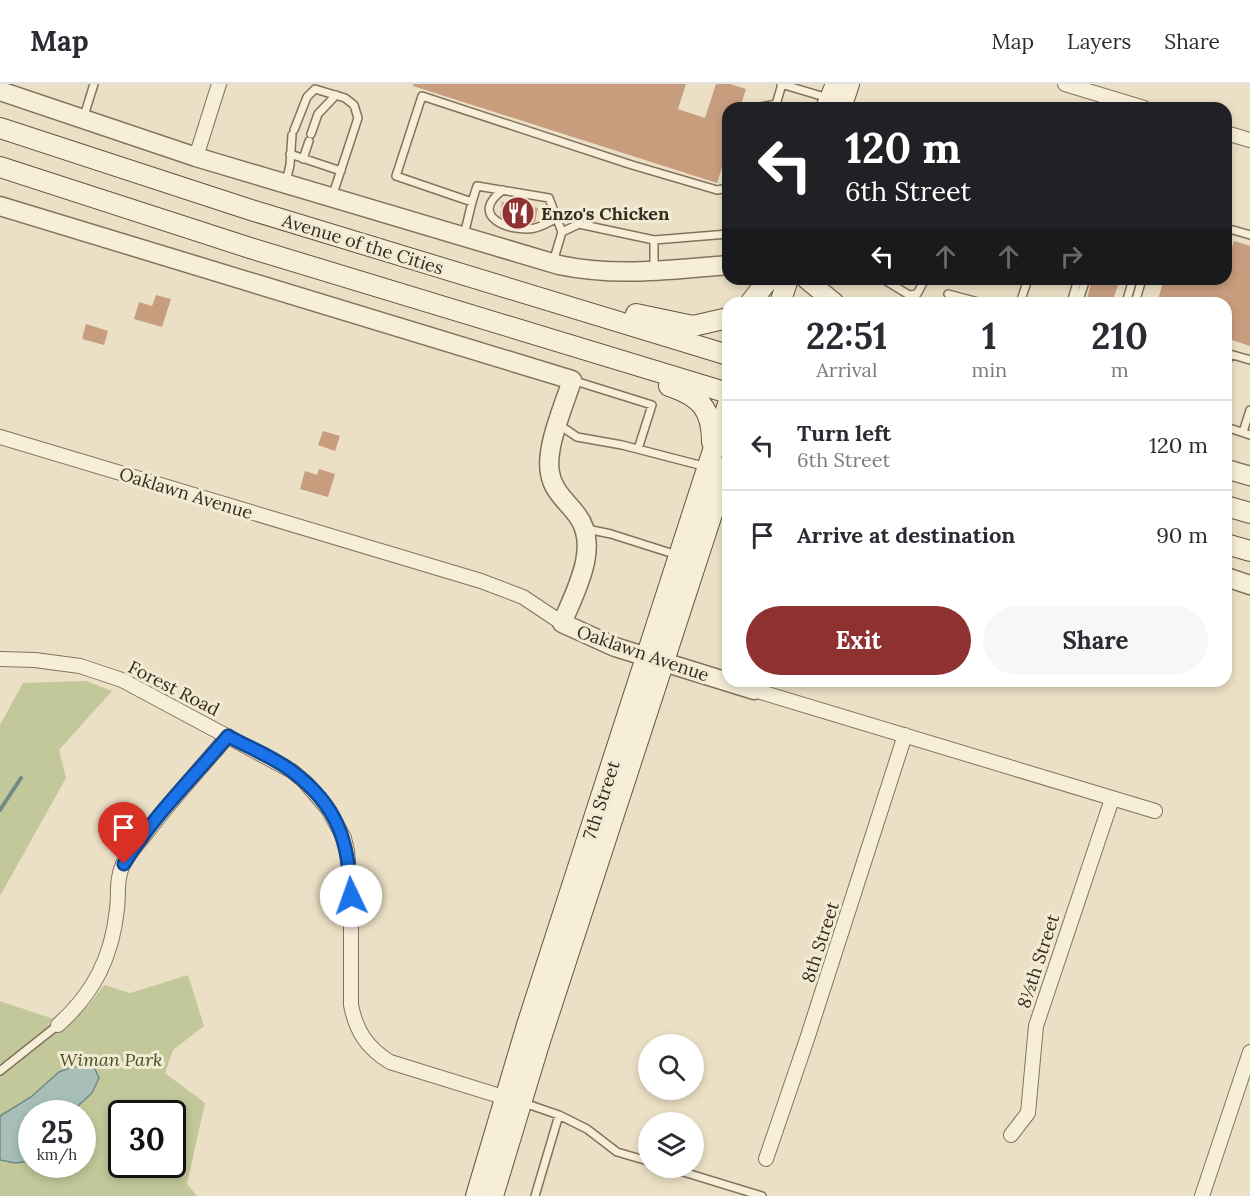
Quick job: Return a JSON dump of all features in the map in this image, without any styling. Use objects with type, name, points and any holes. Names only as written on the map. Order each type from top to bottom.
[{"type":"main road","points":[[833,100],[849,84]]},
{"type":"main road","name":"Avenue of the Cities","points":[[0,128],[218,200],[722,353]]},
{"type":"main road","name":"Avenue of the Cities","points":[[0,167],[250,248],[722,391]]},
{"type":"main road","points":[[426,263],[536,286],[679,324],[693,326],[722,319]]},
{"type":"main road","points":[[755,297],[765,285]]},
{"type":"main road","points":[[512,328],[595,363],[688,393],[701,403],[710,420],[715,462]]},
{"type":"main road","name":"7th Street","points":[[655,659],[679,556],[715,462],[722,431]]},
{"type":"main road","name":"7th Street","points":[[476,1196],[513,1100],[655,659],[720,490],[715,462]]},
{"type":"main road","points":[[720,490],[722,486]]},
{"type":"main road","points":[[1232,508],[1250,513]]},
{"type":"main road","points":[[1232,546],[1250,551]]},
{"type":"main road","name":"7th Street","points":[[493,1196],[513,1100]]},
{"type":"street","points":[[196,157],[219,84]]},
{"type":"street","points":[[1065,84],[1124,102]]},
{"type":"street","name":"Avenue of the Cities","points":[[0,91],[196,157],[552,263],[599,272],[654,271],[722,265]]},
{"type":"street","points":[[1232,135],[1250,140]]},
{"type":"street","points":[[0,206],[572,380],[549,454],[549,472],[557,492],[576,513],[585,529],[588,547],[582,572],[562,623]]},
{"type":"street","points":[[813,285],[828,297]]},
{"type":"street","name":"Oaklawn Avenue","points":[[0,437],[481,581],[522,597],[562,623],[615,647],[722,676]]},
{"type":"street","points":[[1232,471],[1250,476]]},
{"type":"street","points":[[1232,579],[1250,585]]},
{"type":"street","name":"Forest Road","points":[[0,659],[35,660],[94,669],[122,680],[292,771],[328,809],[344,838],[350,872],[351,1005],[353,1017],[364,1040],[380,1056],[390,1062],[513,1100]]},
{"type":"street","name":"Oaklawn Avenue","points":[[761,687],[905,735],[1155,811]]},
{"type":"street","name":"8th Street","points":[[766,1159],[905,735]]},
{"type":"street","points":[[58,1025],[85,998],[99,975],[112,934],[117,908],[119,875],[130,852],[228,736]]},
{"type":"street","name":"8½th Street","points":[[1011,1135],[1028,1113],[1036,1026],[1112,798]]},
{"type":"street","points":[[1202,1196],[1250,1052]]},
{"type":"lane","points":[[82,119],[94,84]]},
{"type":"lane","points":[[778,102],[782,84],[833,100]]},
{"type":"lane","points":[[285,184],[290,165],[293,132],[307,97],[315,88],[345,98],[354,105],[358,118],[332,198]]},
{"type":"lane","points":[[303,159],[318,114],[336,95]]},
{"type":"lane","points":[[472,202],[396,176],[422,96],[632,165],[717,190],[722,189]]},
{"type":"lane","points":[[290,154],[341,171]]},
{"type":"lane","points":[[463,238],[477,186],[549,198],[562,232],[552,263]]},
{"type":"lane","points":[[504,190],[493,197],[489,204],[489,215],[496,222],[533,228],[557,218]]},
{"type":"lane","points":[[562,232],[579,224],[654,240],[722,234]]},
{"type":"lane","points":[[1232,230],[1250,235]]},
{"type":"lane","points":[[654,240],[654,271]]},
{"type":"lane","points":[[890,285],[904,297]]},
{"type":"lane","points":[[912,297],[917,294],[922,285]]},
{"type":"lane","points":[[948,294],[959,297]]},
{"type":"lane","points":[[1232,355],[1250,360]]},
{"type":"lane","points":[[572,380],[652,405],[638,449]]},
{"type":"lane","points":[[1232,429],[1247,434],[1250,410]]},
{"type":"lane","points":[[558,424],[577,437],[715,462]]},
{"type":"lane","points":[[585,529],[611,534],[679,556]]},
{"type":"lane","points":[[0,1071],[58,1025]]},
{"type":"lane","points":[[513,1100],[559,1115],[587,1129],[617,1152],[638,1158]]},
{"type":"lane","points":[[535,1196],[559,1115]]},
{"type":"lane","points":[[703,1178],[762,1196]]},
{"type":"green space","points":[[86,681],[112,691],[59,750],[66,778],[0,896],[0,725],[23,683]]},
{"type":"green space","name":"Wiman Park","points":[[188,975],[204,1026],[173,1050],[165,1073],[205,1103],[187,1184],[197,1196],[0,1196],[0,1001],[69,1024],[89,1005],[104,985],[130,993]]},
{"type":"water","points":[[72,1067],[94,1067],[99,1078],[92,1093],[84,1100],[26,1100],[31,1097],[59,1072]]},
{"type":"water","points":[[18,1105],[18,1163],[0,1160],[0,1116]]},
{"type":"building","points":[[413,84],[686,84],[678,109],[705,118],[716,84],[730,84],[746,89],[742,102],[722,102],[722,167],[717,183],[413,86]]},
{"type":"building","name":"Enzo's Chicken","points":[[502,202],[538,208],[535,222],[522,223],[500,216]]},
{"type":"building","points":[[1234,241],[1250,246],[1250,346],[1232,340],[1232,297],[1159,297],[1162,285],[1232,285]]},
{"type":"building","points":[[1090,285],[1118,285],[1114,297],[1088,297]]},
{"type":"building","points":[[156,295],[171,299],[162,327],[134,319],[139,302],[152,306]]},
{"type":"building","points":[[86,324],[108,331],[104,345],[82,339]]},
{"type":"building","points":[[323,431],[340,436],[335,451],[318,445]]},
{"type":"building","points":[[319,469],[335,474],[328,497],[300,489],[305,471],[317,475]]},
{"type":"waterway","points":[[0,810],[21,778]]},
{"type":"place","name":"Enzo's Chicken","points":[[518,213]]},
{"type":"route","points":[[124,864],[130,852],[171,801],[228,736],[292,771],[305,782],[328,809],[344,838],[350,872],[351,896]]}]
